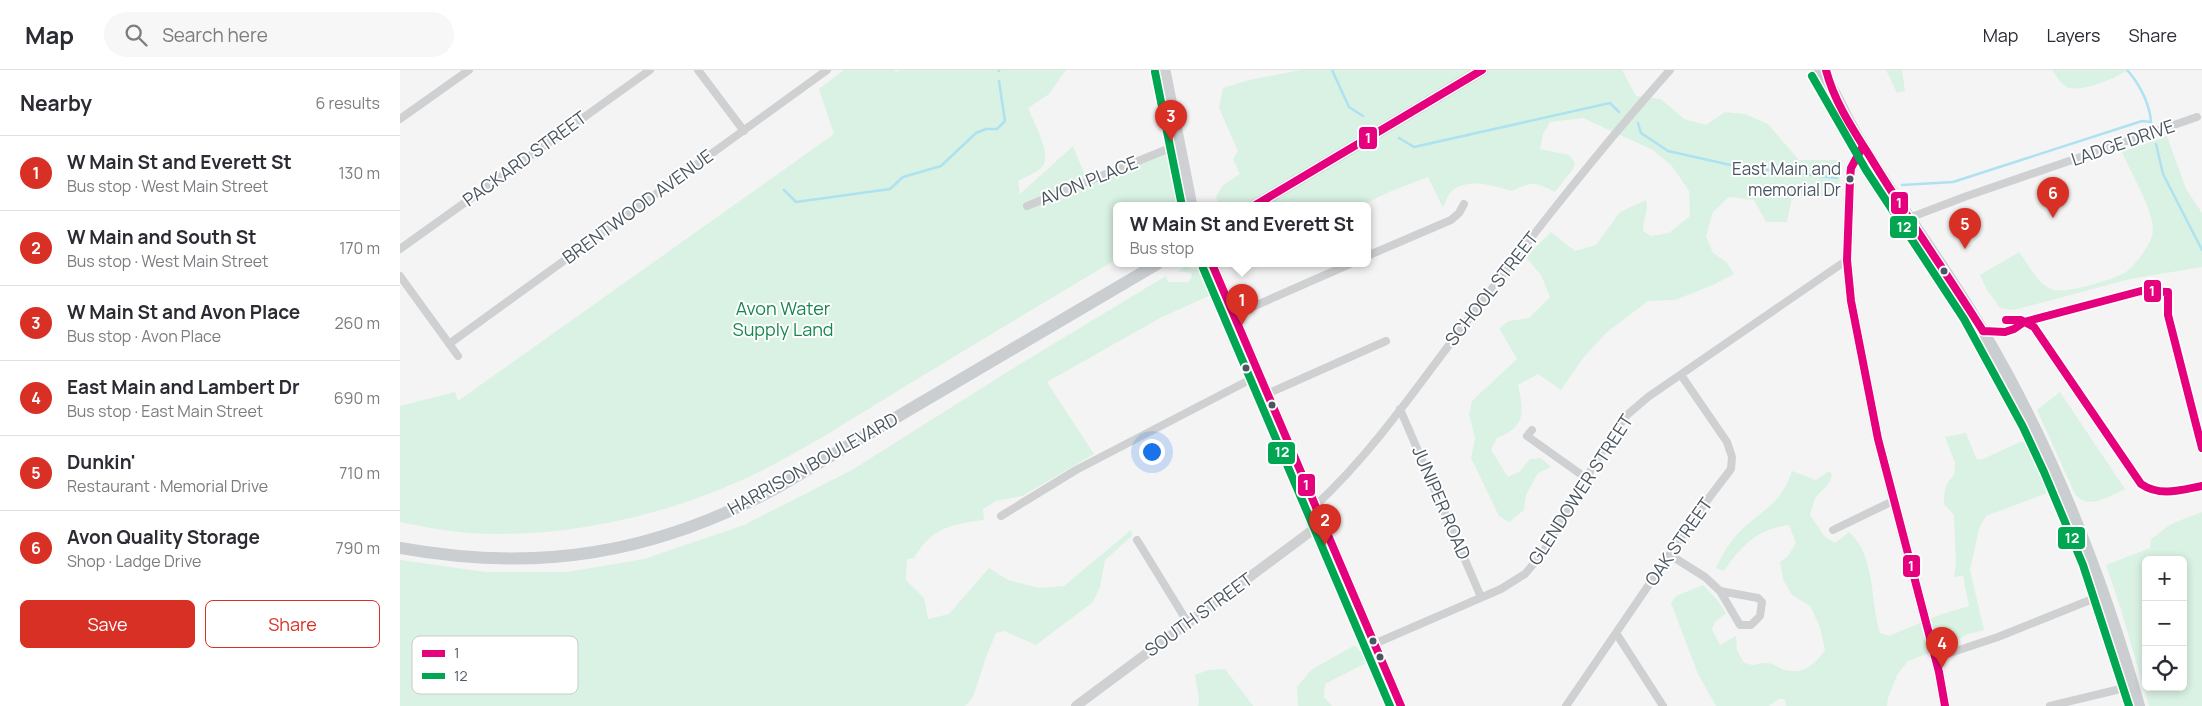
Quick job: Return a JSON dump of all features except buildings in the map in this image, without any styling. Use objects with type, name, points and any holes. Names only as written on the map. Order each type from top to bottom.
[{"type":"main road","points":[[1165,70],[1191,202]]},
{"type":"main road","points":[[1261,202],[1482,70]]},
{"type":"main road","points":[[1820,70],[1828,75],[1863,146],[1966,303],[2009,376],[2062,485],[2105,594],[2139,706]]},
{"type":"main road","points":[[1863,146],[1851,168],[1847,260],[1851,301],[1878,439],[1935,658],[1945,706]]},
{"type":"main road","name":"HARRISON BOULEVARD","points":[[400,548],[458,557],[538,559],[599,552],[681,532],[729,512],[778,487],[1152,267]]},
{"type":"main road","points":[[1213,267],[1402,706]]},
{"type":"street","points":[[400,119],[469,70]]},
{"type":"street","name":"PACKARD STREET","points":[[400,249],[650,70]]},
{"type":"street","points":[[698,70],[744,131]]},
{"type":"street","name":"BRENTWOOD AVENUE","points":[[448,344],[827,70]]},
{"type":"street","name":"SCHOOL STREET","points":[[1315,506],[1352,471],[1531,238],[1669,70]]},
{"type":"street","name":"LADGE DRIVE","points":[[1909,218],[2197,117]]},
{"type":"street","name":"AVON PLACE","points":[[1026,206],[1180,144]]},
{"type":"street","points":[[1371,254],[1451,220],[1459,213],[1464,204]]},
{"type":"street","name":"GLENDOWER STREET","points":[[1374,644],[1482,598],[1514,582],[1534,565],[1611,436],[1628,415],[1648,397],[1847,260]]},
{"type":"street","points":[[1234,315],[1343,267]]},
{"type":"street","points":[[400,276],[458,356]]},
{"type":"street","points":[[1267,394],[1386,342]]},
{"type":"street","points":[[1001,516],[1076,470],[1259,375]]},
{"type":"street","name":"OAK STREET","points":[[1566,706],[1702,507],[1728,476],[1732,462],[1731,451],[1727,442],[1682,375]]},
{"type":"street","name":"JUNIPER ROAD","points":[[1400,409],[1482,598]]},
{"type":"street","points":[[1532,430],[1527,436],[1586,478]]},
{"type":"street","points":[[1834,530],[1893,502]]},
{"type":"street","name":"SOUTH STREET","points":[[1076,706],[1322,523]]},
{"type":"street","points":[[1137,540],[1188,623]]},
{"type":"street","points":[[1670,555],[1705,577],[1720,590],[1740,625],[1751,626],[1760,616],[1762,602],[1758,598],[1720,590]]},
{"type":"street","points":[[1935,658],[1998,637],[2105,594]]},
{"type":"street","points":[[1616,633],[1663,706]]},
{"type":"street","points":[[2050,706],[2133,686]]},
{"type":"green space","name":"Avon Water Supply Land","points":[[844,70],[894,70],[896,72],[901,70],[1066,70],[1049,94],[1028,108],[1044,146],[1045,162],[1040,169],[1018,181],[1020,194],[1073,146],[1086,178],[1168,145],[1179,202],[1113,202],[1113,261],[813,442],[757,473],[724,488],[654,512],[580,528],[544,532],[470,533],[400,522],[400,406],[455,392],[458,401],[834,134],[819,89]]},
{"type":"green space","points":[[1301,70],[1622,70],[1636,96],[1661,99],[1684,119],[1706,125],[1725,112],[1745,114],[1768,124],[1799,160],[1843,160],[1837,196],[1792,197],[1787,222],[1766,222],[1754,200],[1729,197],[1713,212],[1706,236],[1713,253],[1726,262],[1734,274],[1713,285],[1675,300],[1648,301],[1606,333],[1583,358],[1561,390],[1538,374],[1518,385],[1522,411],[1521,418],[1513,429],[1497,438],[1491,450],[1508,477],[1520,471],[1530,459],[1541,458],[1551,467],[1538,473],[1526,495],[1524,510],[1509,522],[1499,516],[1471,458],[1475,438],[1469,414],[1472,401],[1517,359],[1499,328],[1509,321],[1529,318],[1550,297],[1541,275],[1526,257],[1551,232],[1575,251],[1596,245],[1620,212],[1646,200],[1647,208],[1643,231],[1651,236],[1669,233],[1690,216],[1689,191],[1672,166],[1653,150],[1583,118],[1550,122],[1543,134],[1540,149],[1569,155],[1575,163],[1573,169],[1555,192],[1534,184],[1529,184],[1512,191],[1480,184],[1464,185],[1450,193],[1443,208],[1428,177],[1368,202],[1218,202],[1216,197],[1222,186],[1240,174],[1233,159],[1238,151],[1219,108],[1223,88],[1249,80]]},
{"type":"green space","points":[[1886,70],[1902,70],[1905,91],[1897,93]]},
{"type":"green space","points":[[2052,70],[2128,70],[2106,81],[2087,87],[2071,88],[2065,86]]},
{"type":"green space","points":[[2167,136],[2186,189],[2202,213],[2202,267],[2130,279],[2014,310],[2000,308],[1987,290],[1980,275],[2019,252],[2039,280],[2055,290],[2103,282],[2121,275],[2134,264],[2150,242],[2153,231],[2146,202],[2122,152]]},
{"type":"green space","points":[[1185,267],[1199,270],[1213,294],[1160,318],[1047,382],[1094,454],[1022,496],[996,501],[983,509],[984,520],[962,523],[943,529],[928,540],[914,558],[907,559],[906,580],[924,598],[928,619],[949,614],[989,568],[1008,580],[1039,588],[1064,586],[1131,530],[1132,536],[1105,560],[1100,587],[1093,602],[1036,645],[1004,631],[996,633],[973,697],[965,706],[400,706],[400,560],[486,572],[567,572],[644,559],[744,525],[852,470],[1012,369],[1166,276],[1168,282],[1188,282],[1192,277],[1191,273],[1178,271]]},
{"type":"green space","points":[[2060,392],[2125,489],[2092,502],[2080,499],[2075,494],[2037,410]]},
{"type":"green space","points":[[1966,433],[1977,460],[2020,442],[2032,442],[2049,487],[2047,493],[1986,516],[1979,529],[1970,570],[1984,630],[1965,635],[1950,645],[1908,661],[1897,675],[1888,698],[1887,706],[1786,706],[1785,699],[1779,699],[1769,706],[1716,706],[1698,674],[1671,603],[1676,596],[1703,585],[1726,613],[1715,622],[1712,629],[1720,645],[1736,636],[1737,650],[1744,663],[1754,665],[1769,663],[1784,669],[1798,671],[1804,670],[1813,664],[1825,650],[1820,627],[1810,606],[1791,594],[1783,579],[1780,562],[1788,556],[1796,543],[1789,525],[1759,534],[1737,553],[1724,571],[1716,568],[1734,538],[1775,501],[1787,483],[1792,471],[1816,480],[1829,471],[1832,474],[1830,482],[1815,498],[1810,515],[1825,537],[1835,543],[1849,532],[1858,542],[1868,566],[1880,633],[1889,636],[1939,615],[1969,606],[1963,576],[1954,577],[1956,564],[1954,515],[1944,504],[1946,488],[1954,475],[1955,463],[1945,437]]},
{"type":"green space","points":[[2202,512],[2202,706],[2149,706],[2145,691],[2187,691],[2187,556],[2142,556],[2142,682],[2106,565],[2150,548],[2151,539],[2171,524]]},
{"type":"green space","points":[[1355,645],[1368,662],[1325,684],[1324,697],[1332,706],[1298,706],[1297,687],[1311,670]]},
{"type":"green space","points":[[1225,669],[1253,706],[1198,706],[1199,699],[1195,675],[1208,670]]},
{"type":"waterway","points":[[1332,70],[1349,107],[1363,116]]},
{"type":"waterway","points":[[1902,185],[1953,182],[2142,121],[2151,122],[2149,108],[2143,94],[2127,70]]},
{"type":"waterway","points":[[784,190],[796,202],[890,189],[903,177],[941,166],[976,133],[986,129],[997,129],[1005,121],[999,81]]},
{"type":"waterway","points":[[1399,138],[1414,147],[1610,103],[1619,112]]},
{"type":"waterway","points":[[1638,123],[1641,133],[1668,151],[1735,166],[1837,178]]},
{"type":"waterway","points":[[2156,144],[2163,174],[2202,250]]},
{"type":"transit line","name":"1","points":[[1261,202],[1482,70]]},
{"type":"transit line","name":"1","points":[[1826,70],[1834,93],[1850,124],[1897,200],[1983,331]]},
{"type":"transit line","name":"12","points":[[1155,72],[1181,202]]},
{"type":"transit line","name":"12","points":[[1812,76],[1866,170],[1964,319],[2023,427],[2083,565],[2129,706]]},
{"type":"transit line","name":"1","points":[[1863,146],[1851,168],[1850,179],[1847,260],[1851,301],[1878,439],[1939,672],[1945,706]]},
{"type":"transit line","name":"1","points":[[1213,267],[1401,706]]},
{"type":"transit line","name":"12","points":[[1203,268],[1390,706]]},
{"type":"transit line","name":"1","points":[[1983,331],[2005,332],[2014,329],[2024,322],[2141,291],[2168,292],[2168,315],[2202,448]]},
{"type":"transit line","name":"1","points":[[2006,320],[2021,320],[2034,327],[2141,484],[2148,488],[2163,491],[2178,491],[2202,486]]},
{"type":"place","name":"W Main St and Avon Place","points":[[1171,141]]},
{"type":"place","name":"East Main and memorial Dr","points":[[1850,179]]},
{"type":"place","name":"Avon Quality Storage","points":[[2053,218]]},
{"type":"place","name":"Dunkin'","points":[[1965,249]]},
{"type":"place","name":"W Main St and Everett St","points":[[1242,325]]},
{"type":"place","name":"W Main and South St","points":[[1325,545]]},
{"type":"place","name":"East Main and Lambert Dr","points":[[1942,668]]}]
